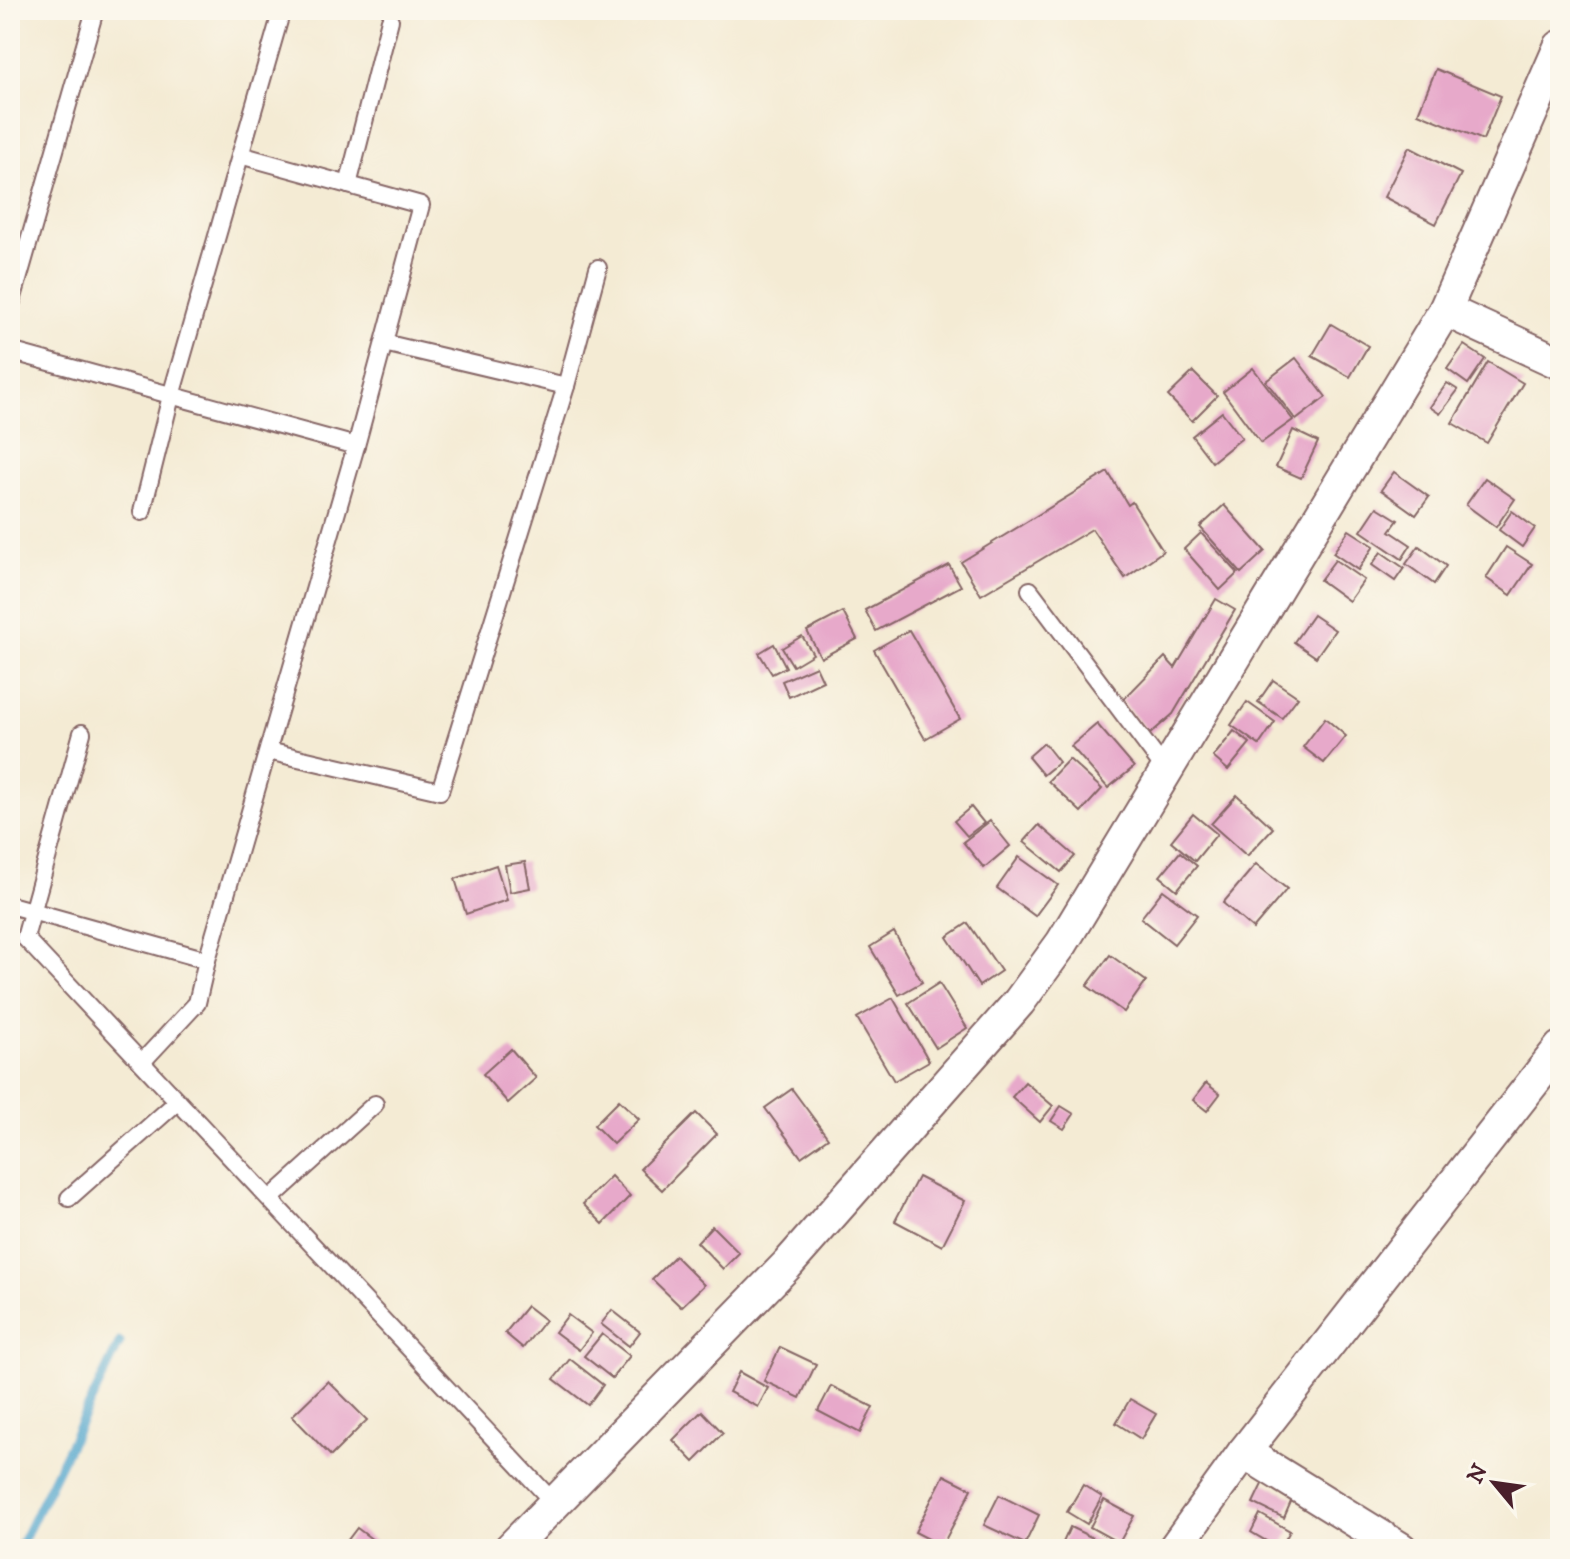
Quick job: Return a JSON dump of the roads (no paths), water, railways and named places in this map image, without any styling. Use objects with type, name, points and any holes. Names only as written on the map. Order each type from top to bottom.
[{"type":"street","points":[[510,1549],[787,1265],[1019,1002],[1062,943],[1445,310],[1560,47]]},
{"type":"street","points":[[1445,310],[1560,363]]},
{"type":"street","points":[[1174,1549],[1244,1452],[1560,1048]]},
{"type":"street","points":[[1244,1452],[1401,1549]]},
{"type":"lane","points":[[10,308],[95,10]]},
{"type":"lane","points":[[142,512],[171,396],[282,10]]},
{"type":"lane","points":[[348,185],[390,20]]},
{"type":"lane","points":[[142,1062],[197,1003],[356,446],[421,205],[240,155]]},
{"type":"lane","points":[[268,751],[440,791],[566,386],[598,268]]},
{"type":"lane","points":[[384,343],[566,386]]},
{"type":"lane","points":[[10,351],[356,446]]},
{"type":"lane","points":[[1030,590],[1167,772]]},
{"type":"lane","points":[[82,733],[25,938],[555,1504]]},
{"type":"lane","points":[[10,905],[207,960]]},
{"type":"lane","points":[[69,1198],[178,1101]]},
{"type":"lane","points":[[270,1199],[375,1104]]},
{"type":"waterway","points":[[19,1549],[120,1342]]}]
